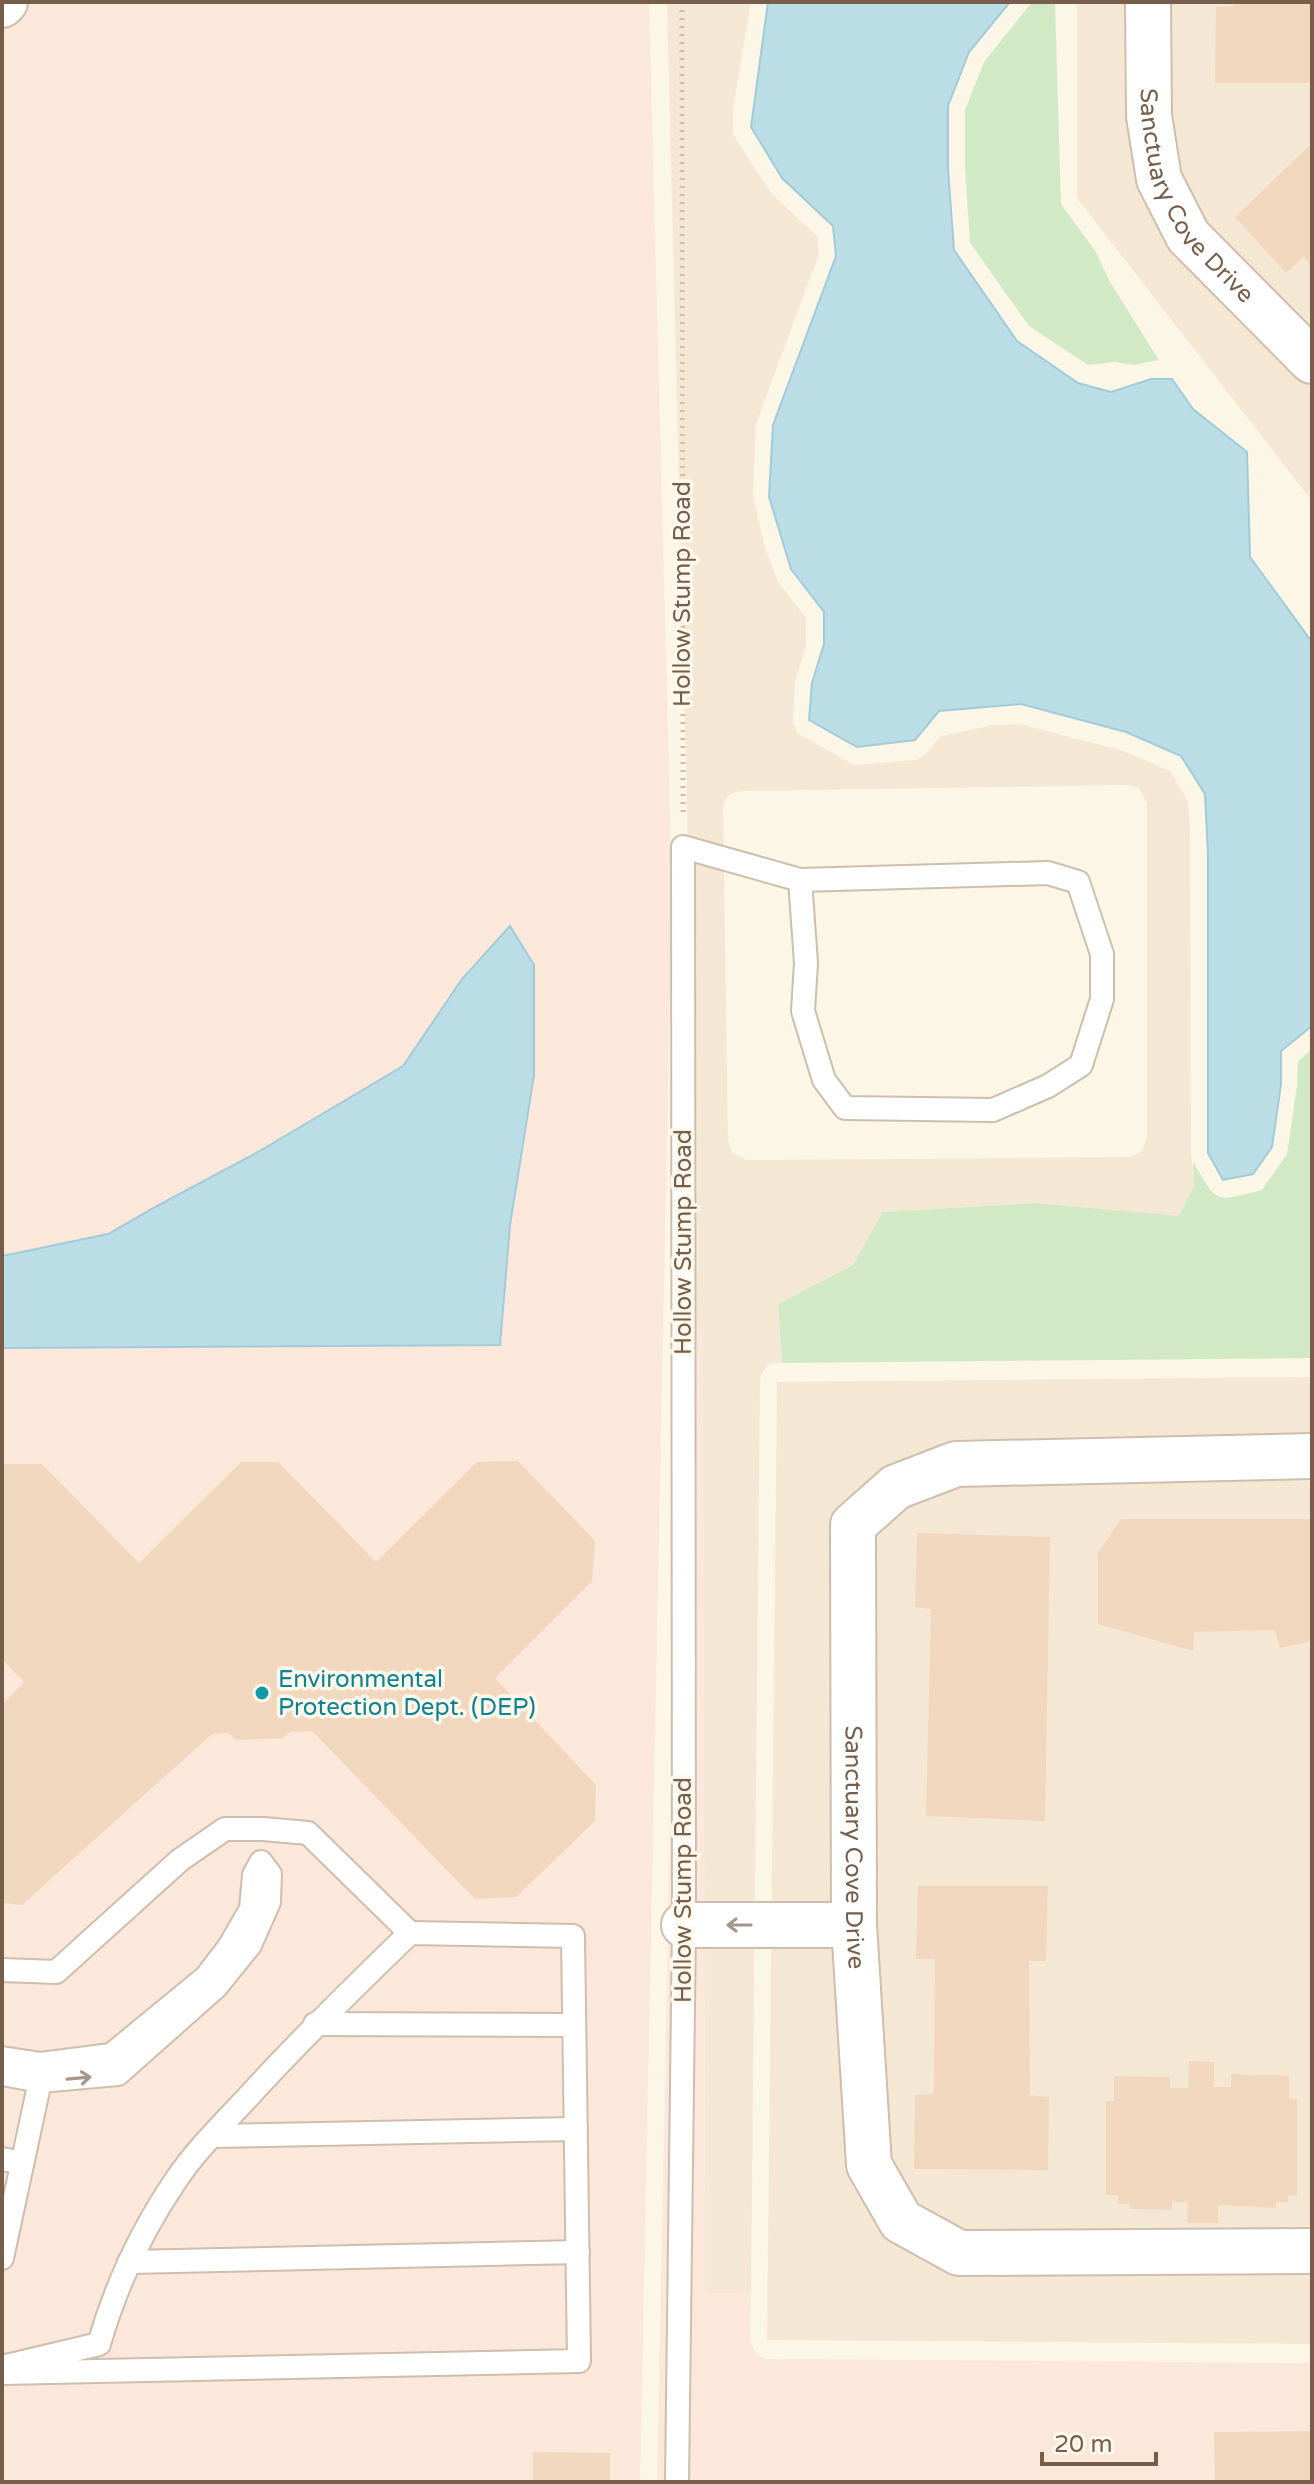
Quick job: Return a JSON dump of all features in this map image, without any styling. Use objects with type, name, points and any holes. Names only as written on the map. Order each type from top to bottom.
[{"type":"street","name":"Sanctuary Cove Drive","points":[[1148,2],[1149,116],[1159,179],[1188,236],[1312,361]]},
{"type":"street","name":"Sanctuary Cove Drive","points":[[1312,1456],[956,1464],[896,1487],[853,1525],[854,1925],[869,2165],[901,2221],[959,2253],[1312,2251]]},
{"type":"street","points":[[684,1925],[854,1925]]},
{"type":"lane","points":[[683,847],[800,880],[1048,873],[1078,882],[1102,954],[1102,999],[1081,1065],[1048,1086],[993,1110],[845,1108],[824,1080],[803,1011],[806,963],[800,880]]},
{"type":"lane","name":"Hollow Stump Road","points":[[677,2482],[684,1925],[683,847]]},
{"type":"lane","points":[[2,1970],[56,1972],[180,1860],[225,1829],[308,1833],[410,1933],[573,1936],[579,2361],[2,2370]]},
{"type":"lane","points":[[2,2058],[41,2064],[111,2055],[206,1977],[229,1947],[251,1909],[254,1875],[261,1862],[270,1874],[269,1902],[250,1945],[216,1987],[118,2074],[40,2081],[2,2074]]},
{"type":"lane","points":[[2,2370],[99,2344],[112,2299],[129,2262],[177,2179],[212,2136],[315,2024],[410,1933]]},
{"type":"lane","points":[[315,2024],[574,2025]]},
{"type":"lane","points":[[3,2247],[12,2161],[40,2081]]},
{"type":"lane","points":[[212,2136],[576,2129]]},
{"type":"lane","points":[[129,2262],[578,2252]]},
{"type":"path","name":"Hollow Stump Road","points":[[682,2],[683,847]]},
{"type":"shaded area","points":[[2,2],[649,2],[672,888],[640,2482],[2,2482]]},
{"type":"shaded area","points":[[667,2],[751,2],[733,109],[733,134],[771,193],[817,236],[819,254],[756,424],[753,496],[765,548],[778,582],[806,618],[806,646],[795,681],[793,723],[797,733],[854,765],[916,760],[927,753],[941,736],[994,725],[1019,724],[1121,750],[1170,771],[1188,801],[1190,831],[1191,1153],[1194,1186],[1179,1217],[1035,1203],[884,1212],[853,1265],[778,1304],[782,1363],[767,1366],[760,1382],[751,2294],[705,2293],[703,1331],[680,1333],[689,888]],"holes":[[[1129,785],[1139,788],[1147,804],[1147,1138],[1139,1153],[1130,1157],[746,1160],[732,1152],[728,1141],[723,804],[729,795],[739,791]]]},
{"type":"shaded area","points":[[1077,2],[1312,2],[1312,501],[1077,198]]},
{"type":"shaded area","points":[[703,1330],[705,2293],[751,2294],[750,2340],[757,2355],[767,2359],[1312,2363],[1312,2482],[657,2482],[680,1333]]},
{"type":"shaded area","points":[[1312,1377],[1312,2344],[767,2340],[777,1382]]},
{"type":"green space","points":[[1032,2],[1055,2],[1061,204],[1096,252],[1110,282],[1159,360],[1133,365],[1115,362],[1088,365],[1029,326],[970,243],[965,110],[984,62]]},
{"type":"green space","points":[[1312,1049],[1312,1358],[782,1363],[778,1304],[853,1265],[883,1212],[1035,1203],[1179,1216],[1194,1186],[1193,1162],[1213,1193],[1219,1197],[1234,1197],[1262,1190],[1287,1154],[1298,1061]]},
{"type":"water","points":[[768,2],[1010,2],[969,52],[948,106],[948,169],[954,250],[1017,341],[1078,383],[1111,392],[1151,379],[1172,379],[1193,409],[1247,452],[1250,557],[1312,642],[1312,1026],[1281,1051],[1281,1084],[1272,1147],[1253,1174],[1223,1180],[1208,1153],[1208,855],[1205,794],[1181,756],[1126,732],[1021,704],[939,711],[915,740],[857,747],[809,720],[812,683],[824,644],[824,612],[791,569],[769,497],[773,425],[836,256],[833,226],[782,178],[751,127]]},
{"type":"water","points":[[510,926],[534,965],[534,1075],[510,1225],[500,1345],[2,1348],[2,1256],[108,1234],[258,1152],[403,1066],[462,979]]},
{"type":"building","points":[[1235,2],[1312,2],[1312,83],[1215,83],[1216,7],[1235,6]]},
{"type":"building","points":[[1312,143],[1312,266],[1303,257],[1286,273],[1235,217]]},
{"type":"building","name":"Environmental Protection Dept. (DEP)","points":[[518,1461],[595,1541],[592,1581],[495,1678],[596,1785],[595,1821],[516,1897],[475,1899],[312,1731],[290,1732],[283,1738],[236,1740],[228,1733],[212,1734],[22,1905],[2,1903],[2,1705],[24,1682],[2,1659],[2,1464],[42,1464],[139,1563],[241,1462],[278,1462],[376,1562],[477,1462]]},
{"type":"building","points":[[1121,1519],[1312,1519],[1312,1641],[1280,1648],[1275,1630],[1194,1632],[1193,1651],[1098,1624],[1098,1553]]},
{"type":"building","points":[[917,1533],[1050,1537],[1045,1821],[926,1816],[931,1609],[915,1607]]},
{"type":"building","points":[[918,1886],[1048,1886],[1046,1961],[1029,1961],[1030,2095],[1049,2097],[1048,2170],[914,2169],[915,2095],[934,2094],[935,1959],[916,1959]]},
{"type":"building","points":[[1189,2061],[1214,2062],[1214,2087],[1231,2087],[1231,2074],[1289,2076],[1289,2099],[1297,2099],[1297,2196],[1288,2195],[1288,2202],[1276,2202],[1276,2208],[1218,2205],[1218,2223],[1187,2223],[1188,2202],[1172,2202],[1172,2210],[1130,2209],[1130,2204],[1118,2204],[1118,2195],[1106,2195],[1106,2101],[1114,2101],[1114,2076],[1170,2077],[1170,2088],[1188,2088]]},
{"type":"building","points":[[1312,2431],[1312,2482],[1215,2482],[1214,2432]]},
{"type":"building","points":[[533,2452],[610,2453],[610,2482],[533,2482]]},
{"type":"place","name":"Environmental Protection Dept. (DEP)","points":[[262,1693]]}]
